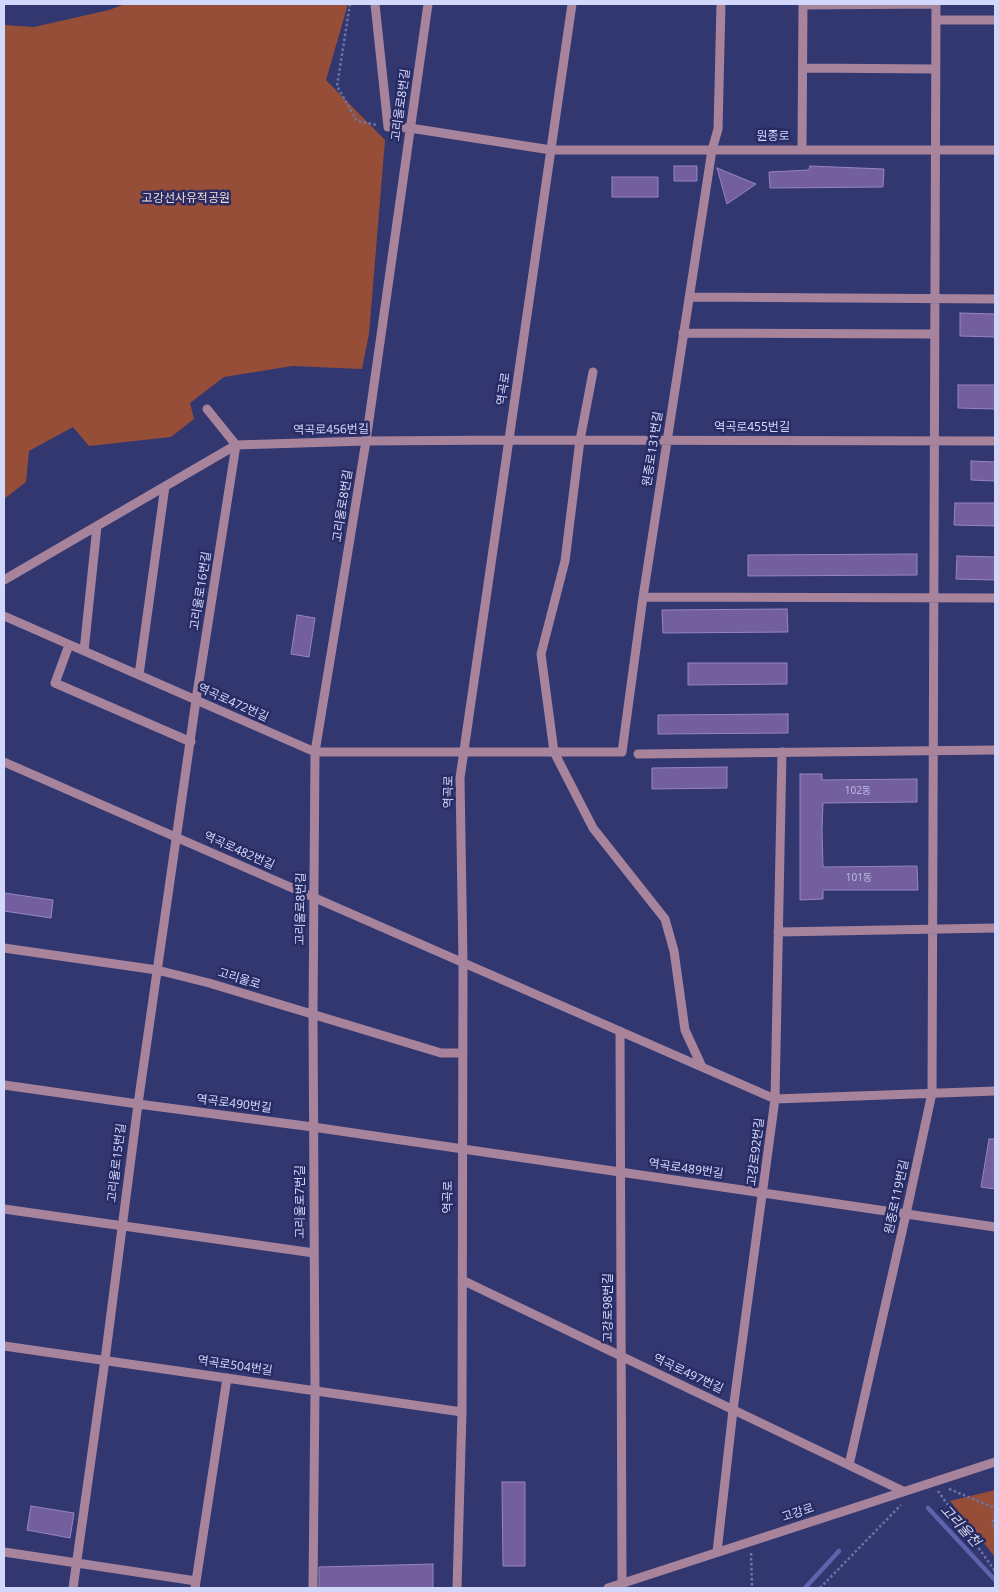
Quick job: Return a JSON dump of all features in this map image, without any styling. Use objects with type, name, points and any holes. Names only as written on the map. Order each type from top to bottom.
[{"type":"street","points":[[375,4],[388,126]]},
{"type":"street","name":"고리울로8번길","points":[[313,1014],[315,752],[366,441],[428,4]]},
{"type":"street","name":"역곡로","points":[[457,1588],[462,1412],[463,963],[460,778],[572,4]]},
{"type":"street","name":"원종로131번길","points":[[622,752],[643,597],[689,297],[712,150],[718,129],[721,4]]},
{"type":"street","points":[[802,150],[804,4],[936,4]]},
{"type":"street","name":"원종로119번길","points":[[849,1465],[932,1093],[936,4]]},
{"type":"street","points":[[936,20],[995,20]]},
{"type":"street","points":[[803,68],[935,69]]},
{"type":"street","name":"원종로","points":[[388,126],[550,150],[995,150]]},
{"type":"street","points":[[689,297],[995,299]]},
{"type":"street","points":[[684,333],[934,334]]},
{"type":"street","points":[[593,372],[580,440],[565,561],[541,654],[554,752],[593,828],[665,919],[674,951],[686,1030],[702,1067]]},
{"type":"street","points":[[207,408],[236,445]]},
{"type":"street","name":"역곡로456번길","points":[[4,580],[236,445],[366,441],[509,440]]},
{"type":"street","name":"역곡로455번길","points":[[509,440],[995,441]]},
{"type":"street","name":"고리울로16번길","points":[[157,970],[196,700],[236,445]]},
{"type":"street","points":[[139,675],[165,486]]},
{"type":"street","points":[[84,651],[97,526]]},
{"type":"street","points":[[643,597],[995,598]]},
{"type":"street","name":"역곡로472번길","points":[[4,616],[315,752],[622,752]]},
{"type":"street","points":[[69,645],[55,683],[190,742]]},
{"type":"street","points":[[638,754],[995,750]]},
{"type":"street","name":"고강로92번길","points":[[717,1552],[733,1410],[764,1193],[775,1099],[782,752]]},
{"type":"street","name":"역곡로482번길","points":[[4,762],[775,1099]]},
{"type":"street","points":[[778,932],[995,928]]},
{"type":"street","name":"고리울로","points":[[4,948],[157,970],[209,983],[442,1053],[462,1053]]},
{"type":"street","name":"고리울로15번길","points":[[73,1588],[157,970]]},
{"type":"street","name":"고리울로7번길","points":[[313,1014],[315,1391],[313,1588]]},
{"type":"street","name":"고강로98번길","points":[[620,1031],[622,1584]]},
{"type":"street","name":"역곡로490번길","points":[[4,1085],[314,1127],[462,1150]]},
{"type":"street","points":[[775,1099],[995,1091]]},
{"type":"street","name":"역곡로489번길","points":[[462,1150],[995,1228]]},
{"type":"street","points":[[4,1209],[314,1253]]},
{"type":"street","name":"역곡로497번길","points":[[462,1280],[849,1465],[904,1496]]},
{"type":"street","name":"역곡로504번길","points":[[4,1346],[462,1412]]},
{"type":"street","points":[[4,1552],[195,1584],[227,1378]]},
{"type":"street","name":"고강로","points":[[608,1588],[751,1541],[904,1496],[931,1482],[995,1460]]},
{"type":"path","points":[[350,4],[337,86],[357,121],[388,126]]},
{"type":"path","points":[[931,1482],[995,1508]]},
{"type":"path","points":[[931,1482],[995,1571]]},
{"type":"path","points":[[820,1588],[904,1496]]},
{"type":"path","points":[[995,1516],[993,1521],[995,1532]]},
{"type":"path","points":[[751,1541],[752,1588]]},
{"type":"green space","name":"고강선사유적공원","points":[[125,4],[348,4],[326,80],[385,140],[369,334],[362,369],[292,366],[224,377],[190,403],[194,419],[171,437],[89,446],[73,427],[29,451],[26,482],[4,499],[4,25],[34,27],[109,10]]},
{"type":"green space","points":[[995,1490],[995,1557],[950,1501]]},
{"type":"building","points":[[674,166],[697,166],[697,181],[674,181]]},
{"type":"building","points":[[810,166],[884,169],[883,187],[770,188],[769,172],[809,170]]},
{"type":"building","points":[[717,168],[756,184],[727,204]]},
{"type":"building","points":[[612,177],[658,177],[658,197],[612,197]]},
{"type":"building","points":[[960,313],[995,314],[995,337],[960,336]]},
{"type":"building","points":[[958,385],[995,385],[995,409],[958,408]]},
{"type":"building","points":[[971,461],[995,462],[995,481],[971,480]]},
{"type":"building","points":[[955,503],[995,503],[995,526],[954,525]]},
{"type":"building","points":[[917,554],[917,575],[748,576],[748,555]]},
{"type":"building","points":[[957,556],[995,557],[995,580],[956,579]]},
{"type":"building","points":[[787,609],[788,632],[663,633],[662,610]]},
{"type":"building","points":[[297,615],[315,618],[309,657],[291,654]]},
{"type":"building","points":[[688,663],[787,663],[787,684],[688,685]]},
{"type":"building","points":[[788,714],[788,733],[658,734],[658,715]]},
{"type":"building","points":[[727,767],[727,788],[652,789],[652,768]]},
{"type":"building","points":[[800,774],[822,774],[822,780],[917,779],[917,802],[823,803],[822,830],[823,867],[917,866],[918,890],[823,890],[823,899],[800,900]]},
{"type":"building","points":[[4,893],[53,900],[51,918],[4,911]]},
{"type":"building","points":[[989,1139],[995,1139],[995,1189],[981,1187]]},
{"type":"building","points":[[502,1482],[525,1482],[525,1566],[503,1566]]},
{"type":"building","points":[[31,1506],[74,1513],[70,1538],[27,1530]]},
{"type":"building","points":[[433,1564],[433,1588],[319,1588],[319,1567]]},
{"type":"waterway","name":"고리울천","points":[[928,1508],[995,1580]]},
{"type":"waterway","points":[[805,1588],[839,1551]]}]
